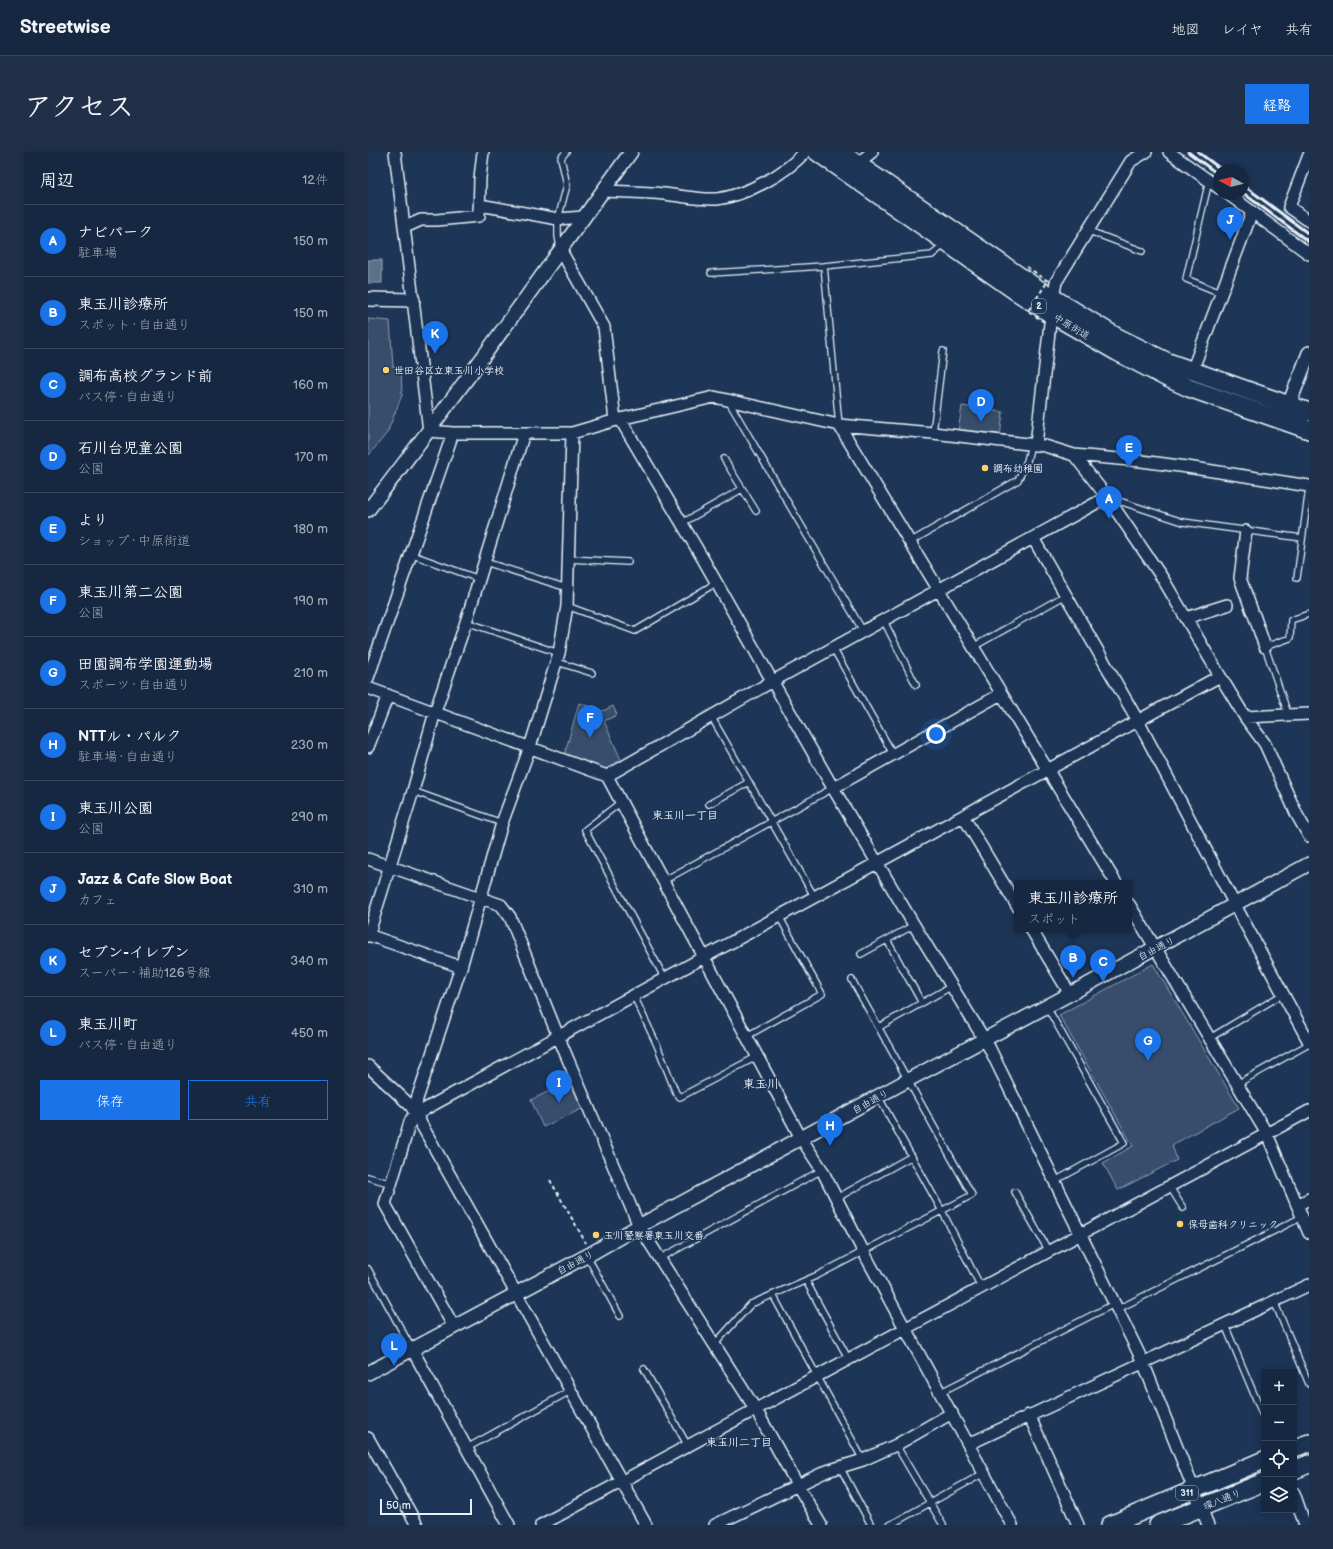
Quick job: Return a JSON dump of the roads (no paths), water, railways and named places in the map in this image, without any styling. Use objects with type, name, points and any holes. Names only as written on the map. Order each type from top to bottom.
[{"type":"main road","name":"中原街道","points":[[817,152],[1050,311],[1117,352],[1189,388],[1309,430]]},
{"type":"main road","name":"中原街道","points":[[840,152],[1050,311],[1089,321],[1130,344],[1168,362],[1309,412]]},
{"type":"main road","points":[[1297,1447],[1309,1443]]},
{"type":"main road","name":"環八通り","points":[[1110,1525],[1261,1461]]},
{"type":"main road","points":[[1297,1469],[1309,1464]]},
{"type":"main road","name":"環八通り","points":[[1158,1525],[1261,1483]]},
{"type":"street","points":[[395,152],[429,431]]},
{"type":"street","points":[[405,228],[421,220],[479,216],[480,178],[483,152]]},
{"type":"street","points":[[368,510],[473,372],[631,152]]},
{"type":"street","points":[[603,191],[664,194],[716,199],[732,196],[776,177],[805,152]]},
{"type":"street","points":[[857,164],[872,152]]},
{"type":"street","points":[[1034,444],[1050,311],[1056,282],[1131,162],[1146,152]]},
{"type":"street","points":[[1168,152],[1213,184]]},
{"type":"street","points":[[1309,155],[1288,207],[1309,221]]},
{"type":"street","points":[[1236,200],[1309,254]]},
{"type":"street","points":[[480,205],[558,219],[583,218]]},
{"type":"street","points":[[1192,371],[1252,212]]},
{"type":"street","points":[[560,249],[604,327],[617,419],[682,523],[833,788],[914,925],[985,1040],[1144,1362],[1208,1525]]},
{"type":"street","points":[[368,299],[413,300]]},
{"type":"street","points":[[1283,421],[1309,352]]},
{"type":"street","points":[[429,431],[453,433],[572,433],[617,419],[714,396],[839,425],[1034,444],[1074,455],[1179,466],[1309,487]]},
{"type":"street","points":[[839,425],[1114,880]]},
{"type":"street","points":[[368,678],[453,433]]},
{"type":"street","points":[[461,968],[368,935],[413,791],[435,712],[466,622],[524,433]]},
{"type":"street","points":[[415,1115],[417,1099],[461,968],[502,823],[530,746],[558,657],[567,606],[572,433]]},
{"type":"street","points":[[1074,455],[1107,497],[1163,579],[1245,717],[1265,744],[1297,815],[1309,836]]},
{"type":"street","points":[[607,776],[883,619],[1107,497]]},
{"type":"street","points":[[1246,531],[1240,578],[1265,646]]},
{"type":"street","points":[[1033,538],[1138,721],[1309,1043]]},
{"type":"street","points":[[1186,618],[1227,605]]},
{"type":"street","points":[[454,1327],[385,1204],[410,1122],[415,1115],[814,896],[1048,771],[1220,676]]},
{"type":"street","points":[[368,688],[530,746],[607,776],[801,1138],[822,1170],[863,1250],[1012,1525]]},
{"type":"street","points":[[833,788],[1002,694]]},
{"type":"street","points":[[368,747],[388,695]]},
{"type":"street","points":[[1245,717],[1309,714]]},
{"type":"street","points":[[963,816],[1014,901]]},
{"type":"street","points":[[368,859],[501,905],[510,917],[558,1036],[639,1226],[756,1410],[821,1525]]},
{"type":"street","name":"自由通り","points":[[368,1372],[516,1294],[878,1096],[1047,1007],[1309,864]]},
{"type":"street","points":[[1132,909],[1267,1134],[1309,1233]]},
{"type":"street","points":[[1033,932],[1070,994]]},
{"type":"street","points":[[368,1066],[410,1106],[646,1525]]},
{"type":"street","points":[[541,1525],[1309,1110]]},
{"type":"street","points":[[1297,1205],[1309,1199]]},
{"type":"street","points":[[969,1444],[1309,1285]]},
{"type":"street","points":[[412,1349],[509,1525]]},
{"type":"street","points":[[715,1525],[827,1471],[863,1460],[896,1445],[952,1413]]},
{"type":"street","points":[[1029,1415],[1078,1525]]},
{"type":"street","points":[[368,1438],[417,1525]]},
{"type":"street","points":[[1297,1502],[1305,1525]]},
{"type":"lane","points":[[560,249],[558,219],[567,185],[561,158],[566,152]]},
{"type":"lane","points":[[1209,181],[1186,279],[1221,293]]},
{"type":"lane","points":[[1089,231],[1142,251]]},
{"type":"lane","points":[[711,273],[824,266],[932,255],[947,242]]},
{"type":"lane","points":[[824,266],[839,425]]},
{"type":"lane","points":[[933,433],[943,351]]},
{"type":"lane","points":[[728,400],[863,631]]},
{"type":"lane","points":[[910,542],[1018,480],[1034,444]]},
{"type":"lane","points":[[724,459],[756,511]]},
{"type":"lane","points":[[1297,578],[1309,487]]},
{"type":"lane","points":[[682,523],[742,489]]},
{"type":"lane","points":[[1107,497],[1183,522],[1302,538]]},
{"type":"lane","points":[[410,554],[479,579]]},
{"type":"lane","points":[[568,559],[628,562]]},
{"type":"lane","points":[[485,562],[567,588]]},
{"type":"lane","points":[[567,606],[635,631],[716,583]]},
{"type":"lane","points":[[973,647],[1066,595]]},
{"type":"lane","points":[[1288,714],[1265,646],[1290,638],[1291,620],[1309,614]]},
{"type":"lane","points":[[883,619],[916,685]]},
{"type":"lane","points":[[466,622],[558,657],[592,673]]},
{"type":"lane","points":[[833,648],[893,754]]},
{"type":"lane","points":[[711,716],[814,896]]},
{"type":"lane","points":[[709,804],[748,782]]},
{"type":"lane","points":[[663,881],[833,788]]},
{"type":"lane","points":[[413,791],[502,823]]},
{"type":"lane","points":[[621,802],[585,830],[665,979]]},
{"type":"lane","points":[[747,1036],[822,994],[778,916]]},
{"type":"lane","points":[[862,954],[914,925]]},
{"type":"lane","points":[[887,940],[922,1003]]},
{"type":"lane","points":[[714,1344],[751,1304],[806,1281],[863,1250],[972,1195],[852,980]]},
{"type":"lane","points":[[879,1027],[952,986]]},
{"type":"lane","points":[[1210,1038],[1283,994]]},
{"type":"lane","points":[[634,996],[657,1044],[676,1093],[680,1097],[758,1056]]},
{"type":"lane","points":[[1047,1007],[1124,1143],[1055,1181]]},
{"type":"lane","points":[[1237,1084],[1309,1043]]},
{"type":"lane","points":[[878,1096],[942,1211],[981,1287]]},
{"type":"lane","points":[[837,1198],[912,1156]]},
{"type":"lane","points":[[659,1259],[822,1170]]},
{"type":"lane","points":[[368,1176],[392,1184]]},
{"type":"lane","points":[[1170,1186],[1183,1208]]},
{"type":"lane","points":[[1015,1192],[1048,1250]]},
{"type":"lane","points":[[941,1392],[1302,1216]]},
{"type":"lane","points":[[589,1254],[620,1316]]},
{"type":"lane","points":[[368,1268],[412,1349]]},
{"type":"lane","points":[[806,1281],[848,1358]]},
{"type":"lane","points":[[772,1295],[863,1460]]},
{"type":"lane","points":[[1274,1301],[1309,1384]]},
{"type":"lane","points":[[1225,1325],[1261,1411]]},
{"type":"lane","points":[[644,1369],[688,1446]]},
{"type":"lane","points":[[467,1448],[570,1391]]},
{"type":"lane","points":[[896,1445],[943,1525]]},
{"type":"lane","points":[[840,1467],[871,1525]]},
{"type":"lane","points":[[890,1525],[984,1473]]},
{"type":"railway","points":[[1188,152],[1213,171]]},
{"type":"railway","points":[[1198,152],[1214,164]]},
{"type":"railway","points":[[1249,189],[1309,234]]},
{"type":"railway","points":[[1249,197],[1309,242]]},
{"type":"place","name":"Jazz & Cafe Slow Boat","points":[[1230,240]]},
{"type":"place","name":"セブン-イレブン","points":[[435,354]]},
{"type":"place","name":"世田谷区立東玉川小学校","points":[[386,370]]},
{"type":"place","name":"石川台児童公園","points":[[981,422]]},
{"type":"place","name":"調布幼稚園","points":[[985,468]]},
{"type":"place","name":"より","points":[[1129,468]]},
{"type":"place","name":"ナビパーク","points":[[1109,519]]},
{"type":"place","name":"東玉川第二公園","points":[[590,738]]},
{"type":"place","name":"東玉川診療所","points":[[1073,978]]},
{"type":"place","name":"調布高校グランド前","points":[[1103,982]]},
{"type":"place","name":"田園調布学園運動場","points":[[1148,1061]]},
{"type":"place","name":"東玉川公園","points":[[559,1103]]},
{"type":"place","name":"NTTル・パルク","points":[[830,1146]]},
{"type":"place","name":"保母歯科クリニック","points":[[1180,1224]]},
{"type":"place","name":"玉川警察署東玉川交番","points":[[596,1235]]},
{"type":"place","name":"東玉川町","points":[[394,1366]]},
{"type":"district","name":"東玉川一丁目","points":[[685,815]]},
{"type":"district","name":"東玉川","points":[[761,1084]]},
{"type":"district","name":"東玉川二丁目","points":[[739,1442]]}]
